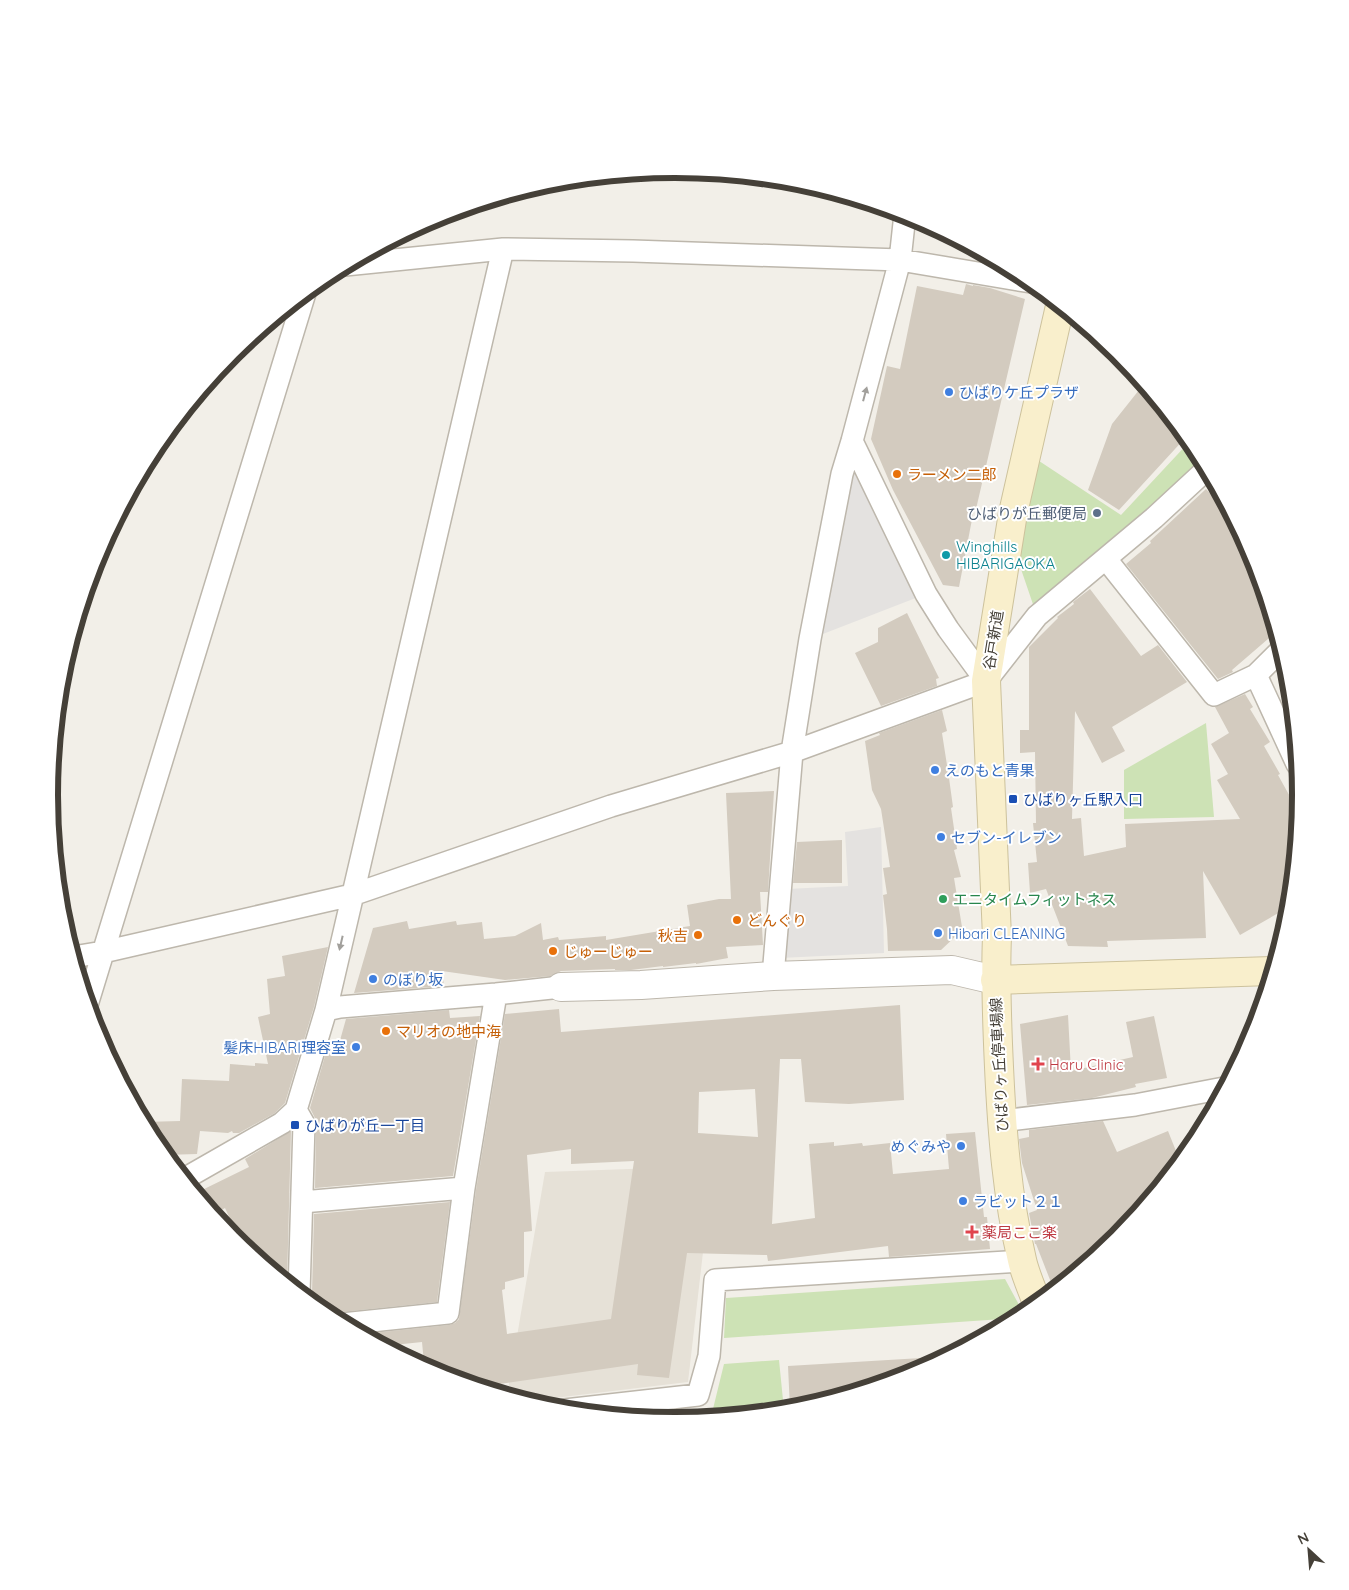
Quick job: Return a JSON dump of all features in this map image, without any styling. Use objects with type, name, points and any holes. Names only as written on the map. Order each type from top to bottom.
[{"type":"main road","name":"谷戸新道","points":[[995,980],[997,937],[986,681],[1013,513],[1058,313]]},
{"type":"main road","name":"ひばりヶ丘停車場線","points":[[1034,1295],[1022,1261],[1004,1153],[995,980],[1265,971]]},
{"type":"street","points":[[773,976],[792,752],[810,639],[842,474],[900,260],[904,222]]},
{"type":"street","points":[[189,1176],[282,1123],[296,1110],[326,1010],[504,249]]},
{"type":"street","points":[[362,263],[504,249],[643,252],[900,260],[1012,279]]},
{"type":"street","points":[[90,994],[302,304]]},
{"type":"street","points":[[852,441],[926,594],[948,629],[986,681]]},
{"type":"street","points":[[79,956],[352,895],[611,806],[792,752],[986,681],[1037,616],[1154,518],[1202,474]]},
{"type":"street","points":[[1106,559],[1214,695],[1256,675],[1275,656]]},
{"type":"street","points":[[1256,675],[1287,727]]},
{"type":"street","points":[[326,1010],[340,1007],[561,987],[641,985],[773,976],[952,970],[995,980]]},
{"type":"street","points":[[356,1323],[448,1313],[464,1188],[496,994]]},
{"type":"street","points":[[1002,1121],[1135,1105],[1217,1089]]},
{"type":"street","points":[[296,1110],[304,1124],[299,1284]]},
{"type":"street","points":[[302,1202],[464,1188]]},
{"type":"street","points":[[593,1407],[698,1395],[709,1356],[715,1280],[1022,1261]]},
{"type":"shaded area","points":[[852,441],[926,594],[810,639]]},
{"type":"shaded area","points":[[881,827],[884,953],[780,958],[787,889],[848,886],[845,832]]},
{"type":"shaded area","points":[[713,1166],[688,1382],[548,1399],[508,1389],[545,1172]]},
{"type":"green space","points":[[1184,447],[1201,474],[1037,616],[1009,534],[1027,453],[1121,515]]},
{"type":"green space","points":[[1206,723],[1214,817],[1124,819],[1124,770]]},
{"type":"green space","points":[[1005,1279],[1020,1306],[999,1319],[724,1338],[726,1298]]},
{"type":"green space","points":[[779,1360],[783,1402],[712,1411],[724,1364]]},
{"type":"building","points":[[966,284],[990,288],[1025,299],[976,509],[974,509],[959,587],[943,585],[893,490],[871,439],[887,366],[900,369],[917,286],[963,295]]},
{"type":"building","points":[[1139,390],[1181,442],[1119,510],[1088,490],[1112,424]]},
{"type":"building","points":[[1206,489],[1217,500],[1245,559],[1270,637],[1232,670],[1233,672],[1218,679],[1126,564],[1151,543],[1150,541]]},
{"type":"building","points":[[1090,589],[1141,656],[1158,645],[1187,682],[1112,727],[1125,751],[1102,763],[1075,711],[1072,819],[1081,818],[1084,856],[1126,847],[1125,824],[1240,819],[1217,780],[1228,774],[1211,744],[1229,733],[1215,707],[1245,694],[1253,707],[1250,709],[1270,742],[1264,746],[1292,800],[1286,876],[1280,912],[1240,935],[1203,871],[1206,938],[1107,941],[1108,947],[1068,946],[1046,889],[1030,893],[1028,863],[1037,862],[1033,823],[1036,823],[1035,752],[1020,753],[1020,730],[1029,730],[1029,647],[1057,617],[1074,604],[1073,602]]},
{"type":"building","points":[[907,613],[939,678],[936,679],[937,686],[881,706],[855,653],[878,642],[878,628]]},
{"type":"building","points":[[942,710],[947,731],[942,733],[953,807],[951,808],[957,849],[954,850],[961,877],[954,878],[962,927],[957,935],[941,950],[888,951],[883,895],[887,894],[883,868],[890,867],[881,809],[872,790],[865,741],[880,735],[879,733]]},
{"type":"building","points":[[774,791],[768,892],[760,892],[763,945],[726,947],[728,958],[696,964],[631,970],[561,971],[551,976],[505,980],[442,971],[444,986],[354,993],[373,928],[407,921],[409,929],[456,921],[457,925],[482,922],[484,939],[515,936],[541,923],[543,940],[558,937],[559,940],[606,936],[606,940],[690,926],[687,905],[719,899],[731,899],[726,793]]},
{"type":"building","points":[[842,840],[842,883],[793,883],[797,842]]},
{"type":"building","points":[[328,947],[314,1007],[285,1103],[275,1113],[239,1133],[233,1133],[232,1131],[228,1133],[200,1131],[197,1154],[173,1155],[151,1122],[180,1121],[182,1079],[229,1081],[230,1064],[255,1066],[255,1063],[268,1064],[258,1017],[270,1014],[267,979],[285,976],[282,956]]},
{"type":"building","points":[[900,1005],[904,1100],[849,1104],[805,1102],[801,1059],[780,1059],[772,1224],[815,1218],[809,1144],[834,1142],[834,1146],[862,1143],[863,1146],[890,1143],[893,1174],[949,1169],[946,1134],[975,1132],[984,1217],[987,1217],[990,1249],[889,1257],[888,1246],[768,1261],[767,1255],[687,1253],[669,1378],[637,1375],[638,1364],[499,1384],[499,1386],[424,1358],[422,1342],[396,1345],[373,1333],[449,1325],[459,1319],[476,1190],[505,1014],[559,1009],[561,1032]],"holes":[[[755,1089],[758,1137],[698,1133],[699,1092]],[[571,1149],[571,1164],[634,1161],[611,1319],[507,1334],[502,1290],[505,1289],[505,1282],[524,1277],[524,1232],[532,1231],[527,1155]]]},
{"type":"building","points":[[449,1010],[450,1018],[480,1016],[453,1176],[315,1188],[316,1124],[310,1108],[329,1042],[329,1049],[337,1051],[346,1019]]},
{"type":"building","points":[[1068,1015],[1071,1071],[1133,1057],[1126,1022],[1154,1016],[1167,1078],[1135,1084],[1136,1087],[1092,1098],[1027,1105],[1020,1024]]},
{"type":"building","points":[[1103,1121],[1117,1152],[1168,1131],[1177,1153],[1138,1202],[1111,1231],[1051,1283],[1035,1244],[1029,1213],[1037,1210],[1022,1163],[1019,1139],[1029,1137],[1029,1130]]},
{"type":"building","points":[[291,1131],[287,1274],[252,1244],[250,1238],[247,1239],[238,1231],[234,1226],[225,1208],[220,1211],[201,1190],[249,1167],[245,1159]]},
{"type":"building","points":[[450,1202],[437,1302],[339,1313],[332,1308],[312,1293],[314,1214]]},
{"type":"building","points":[[926,1358],[873,1379],[834,1391],[790,1401],[788,1366]]},
{"type":"place","name":"ひばりケ丘プラザ","points":[[949,392]]},
{"type":"place","name":"ラーメン二郎","points":[[897,474]]},
{"type":"place","name":"ひばりが丘郵便局","points":[[1097,513]]},
{"type":"place","name":"Winghills HIBARIGAOKA","points":[[946,555]]},
{"type":"place","name":"えのもと青果","points":[[935,770]]},
{"type":"place","name":"ひばりヶ丘駅入口","points":[[1013,799]]},
{"type":"place","name":"セブン-イレブン","points":[[941,837]]},
{"type":"place","name":"エニタイムフィットネス","points":[[943,899]]},
{"type":"place","name":"どんぐり","points":[[737,920]]},
{"type":"place","name":"Hibari CLEANING","points":[[938,933]]},
{"type":"place","name":"秋吉","points":[[698,935]]},
{"type":"place","name":"じゅーじゅー","points":[[553,951]]},
{"type":"place","name":"のぼり坂","points":[[373,979]]},
{"type":"place","name":"マリオの地中海","points":[[386,1031]]},
{"type":"place","name":"髪床HIBARI理容室","points":[[356,1047]]},
{"type":"place","name":"Haru Clinic","points":[[1038,1064]]},
{"type":"place","name":"ひばりが丘一丁目","points":[[295,1125]]},
{"type":"place","name":"めぐみや","points":[[961,1146]]},
{"type":"place","name":"ラビット２１","points":[[963,1201]]},
{"type":"place","name":"薬局ここ楽","points":[[972,1232]]}]
